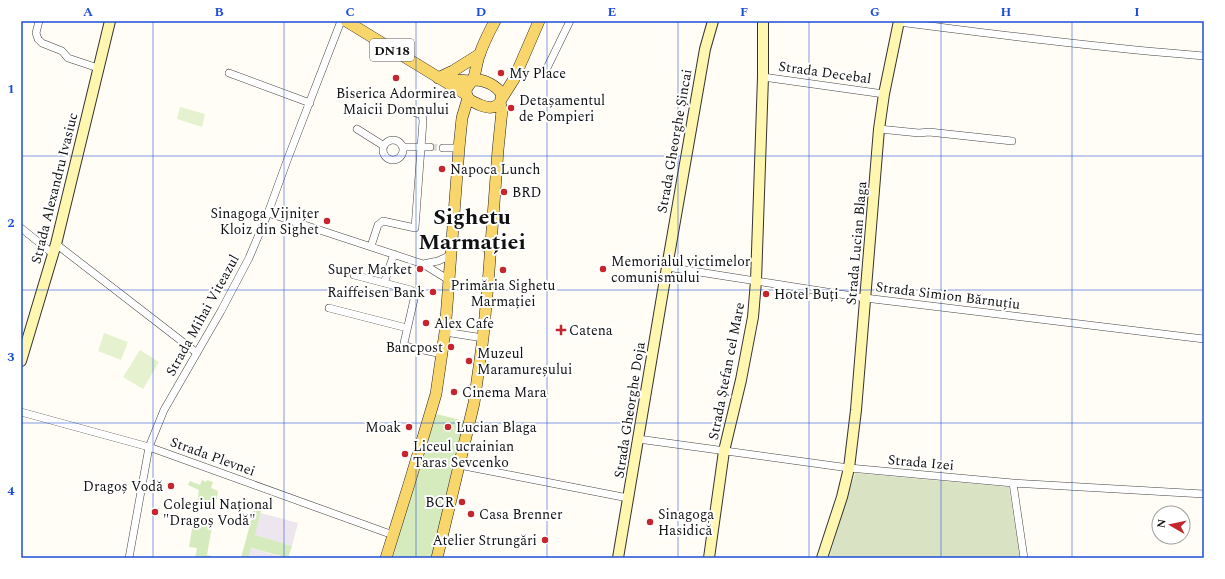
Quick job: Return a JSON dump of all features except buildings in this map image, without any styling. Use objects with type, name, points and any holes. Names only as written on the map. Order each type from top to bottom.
[{"type":"main road","name":"Strada Alexandru Ivasiuc","points":[[21,361],[54,248],[110,21]]},
{"type":"main road","name":"DN18","points":[[346,21],[438,78]]},
{"type":"main road","points":[[386,558],[436,394],[445,332],[462,118],[467,96],[467,87],[472,80],[480,54],[495,21]]},
{"type":"main road","points":[[438,78],[467,96],[475,103],[487,108],[493,108],[501,100],[514,79],[539,21]]},
{"type":"main road","name":"Strada Gheorghe Șincai","points":[[667,267],[705,49],[713,21]]},
{"type":"main road","name":"Strada Ștefan cel Mare","points":[[709,558],[724,451],[753,317],[756,281],[763,77],[763,21]]},
{"type":"main road","name":"Strada Lucian Blaga","points":[[822,558],[842,497],[849,468],[856,410],[879,129],[884,94],[899,22]]},
{"type":"main road","points":[[438,78],[453,71],[480,54]]},
{"type":"main road","points":[[437,558],[474,403],[483,338],[502,110],[501,92],[498,88],[482,81],[438,78]]},
{"type":"main road","name":"Strada Gheorghe Doja","points":[[618,558],[667,267]]},
{"type":"street","points":[[39,21],[36,33],[38,39],[42,43],[62,51],[68,58],[98,68]]},
{"type":"street","name":"Strada Mihai Viteazul","points":[[129,558],[149,447],[164,410],[221,311],[245,265],[268,213],[330,46],[341,21]]},
{"type":"street","points":[[547,68],[570,21]]},
{"type":"street","points":[[899,22],[1038,40],[1129,50],[1204,56]]},
{"type":"street","points":[[229,73],[310,103]]},
{"type":"street","name":"Strada Decebal","points":[[763,77],[884,94]]},
{"type":"street","points":[[372,246],[378,225],[383,220],[416,228],[423,121],[422,115],[413,112]]},
{"type":"street","points":[[357,129],[384,146]]},
{"type":"street","points":[[879,129],[919,133],[929,132],[1012,141]]},
{"type":"street","points":[[390,140],[398,141],[403,147],[403,152],[401,156],[394,159],[387,157],[384,146],[390,140]]},
{"type":"street","points":[[403,147],[430,147]]},
{"type":"street","points":[[443,148],[459,148]]},
{"type":"street","points":[[268,213],[423,264],[449,280]]},
{"type":"street","points":[[21,228],[54,248],[197,353]]},
{"type":"street","points":[[423,264],[438,261],[451,250],[491,248]]},
{"type":"street","points":[[384,283],[394,254]]},
{"type":"street","name":"Strada Simion Bărnuțiu","points":[[667,267],[865,298],[1204,339]]},
{"type":"street","points":[[354,275],[414,292],[415,295],[404,343],[405,346],[442,354]]},
{"type":"street","points":[[329,308],[407,328]]},
{"type":"street","points":[[445,332],[483,338]]},
{"type":"street","name":"Strada Plevnei","points":[[21,412],[149,447],[393,535]]},
{"type":"street","name":"Strada Izei","points":[[638,438],[849,468],[1013,483],[1204,494]]},
{"type":"street","points":[[459,465],[628,498]]},
{"type":"street","points":[[1013,483],[1024,558]]},
{"type":"shaded area","points":[[261,513],[298,523],[292,546],[254,535]]},
{"type":"shaded area","points":[[250,548],[286,558],[248,558]]},
{"type":"green space","points":[[180,107],[205,114],[202,127],[177,119]]},
{"type":"green space","points":[[104,333],[128,342],[121,360],[98,351]]},
{"type":"green space","points":[[140,350],[159,362],[143,389],[123,377]]},
{"type":"green space","points":[[436,414],[465,421],[448,486],[433,558],[391,558]]},
{"type":"green space","points":[[855,473],[1009,487],[1020,558],[829,558]]},
{"type":"green space","points":[[202,480],[206,482],[207,480],[213,482],[211,488],[218,491],[215,508],[197,505],[199,490],[188,485],[190,481],[200,485]]},
{"type":"green space","points":[[255,506],[262,508],[255,535],[292,546],[288,558],[251,548],[248,558],[241,558]]},
{"type":"green space","points":[[193,523],[212,526],[207,555],[218,558],[195,558],[197,548],[189,547]]},
{"type":"tunnel","points":[[430,147],[443,148]]},
{"type":"place","name":"My Place","points":[[501,73]]},
{"type":"place","name":"Biserica Adormirea Maicii Domnului","points":[[396,78]]},
{"type":"place","name":"Detașamentul de Pompieri","points":[[511,108]]},
{"type":"place","name":"Napoca Lunch","points":[[442,169]]},
{"type":"place","name":"BRD","points":[[504,192]]},
{"type":"place","name":"Sinagoga Vijnițer Kloiz din Sighet","points":[[327,221]]},
{"type":"place","name":"Super Market","points":[[420,269]]},
{"type":"place","name":"Memorialul victimelor comunismului","points":[[603,269]]},
{"type":"place","name":"Primăria Sighetu Marmației","points":[[503,270]]},
{"type":"place","name":"Raiffeisen Bank","points":[[433,292]]},
{"type":"place","name":"Hotel Buți","points":[[766,294]]},
{"type":"place","name":"Alex Cafe","points":[[426,323]]},
{"type":"place","name":"Catena","points":[[561,330]]},
{"type":"place","name":"Bancpost","points":[[451,347]]},
{"type":"place","name":"Muzeul Maramureșului","points":[[469,361]]},
{"type":"place","name":"Cinema Mara","points":[[454,392]]},
{"type":"place","name":"Moak","points":[[409,427]]},
{"type":"place","name":"Lucian Blaga","points":[[448,427]]},
{"type":"place","name":"Liceul ucrainian Taras Sevcenko","points":[[405,454]]},
{"type":"place","name":"Dragoș Vodă","points":[[171,486]]},
{"type":"place","name":"BCR","points":[[462,502]]},
{"type":"place","name":"Colegiul Național \"Dragoș Vodă\"","points":[[155,512]]},
{"type":"place","name":"Casa Brenner","points":[[471,514]]},
{"type":"place","name":"Sinagoga Hasidică","points":[[650,522]]},
{"type":"place","name":"Atelier Strungări","points":[[545,540]]},
{"type":"district","name":"Sighetu Marmației","points":[[472,228]]}]
